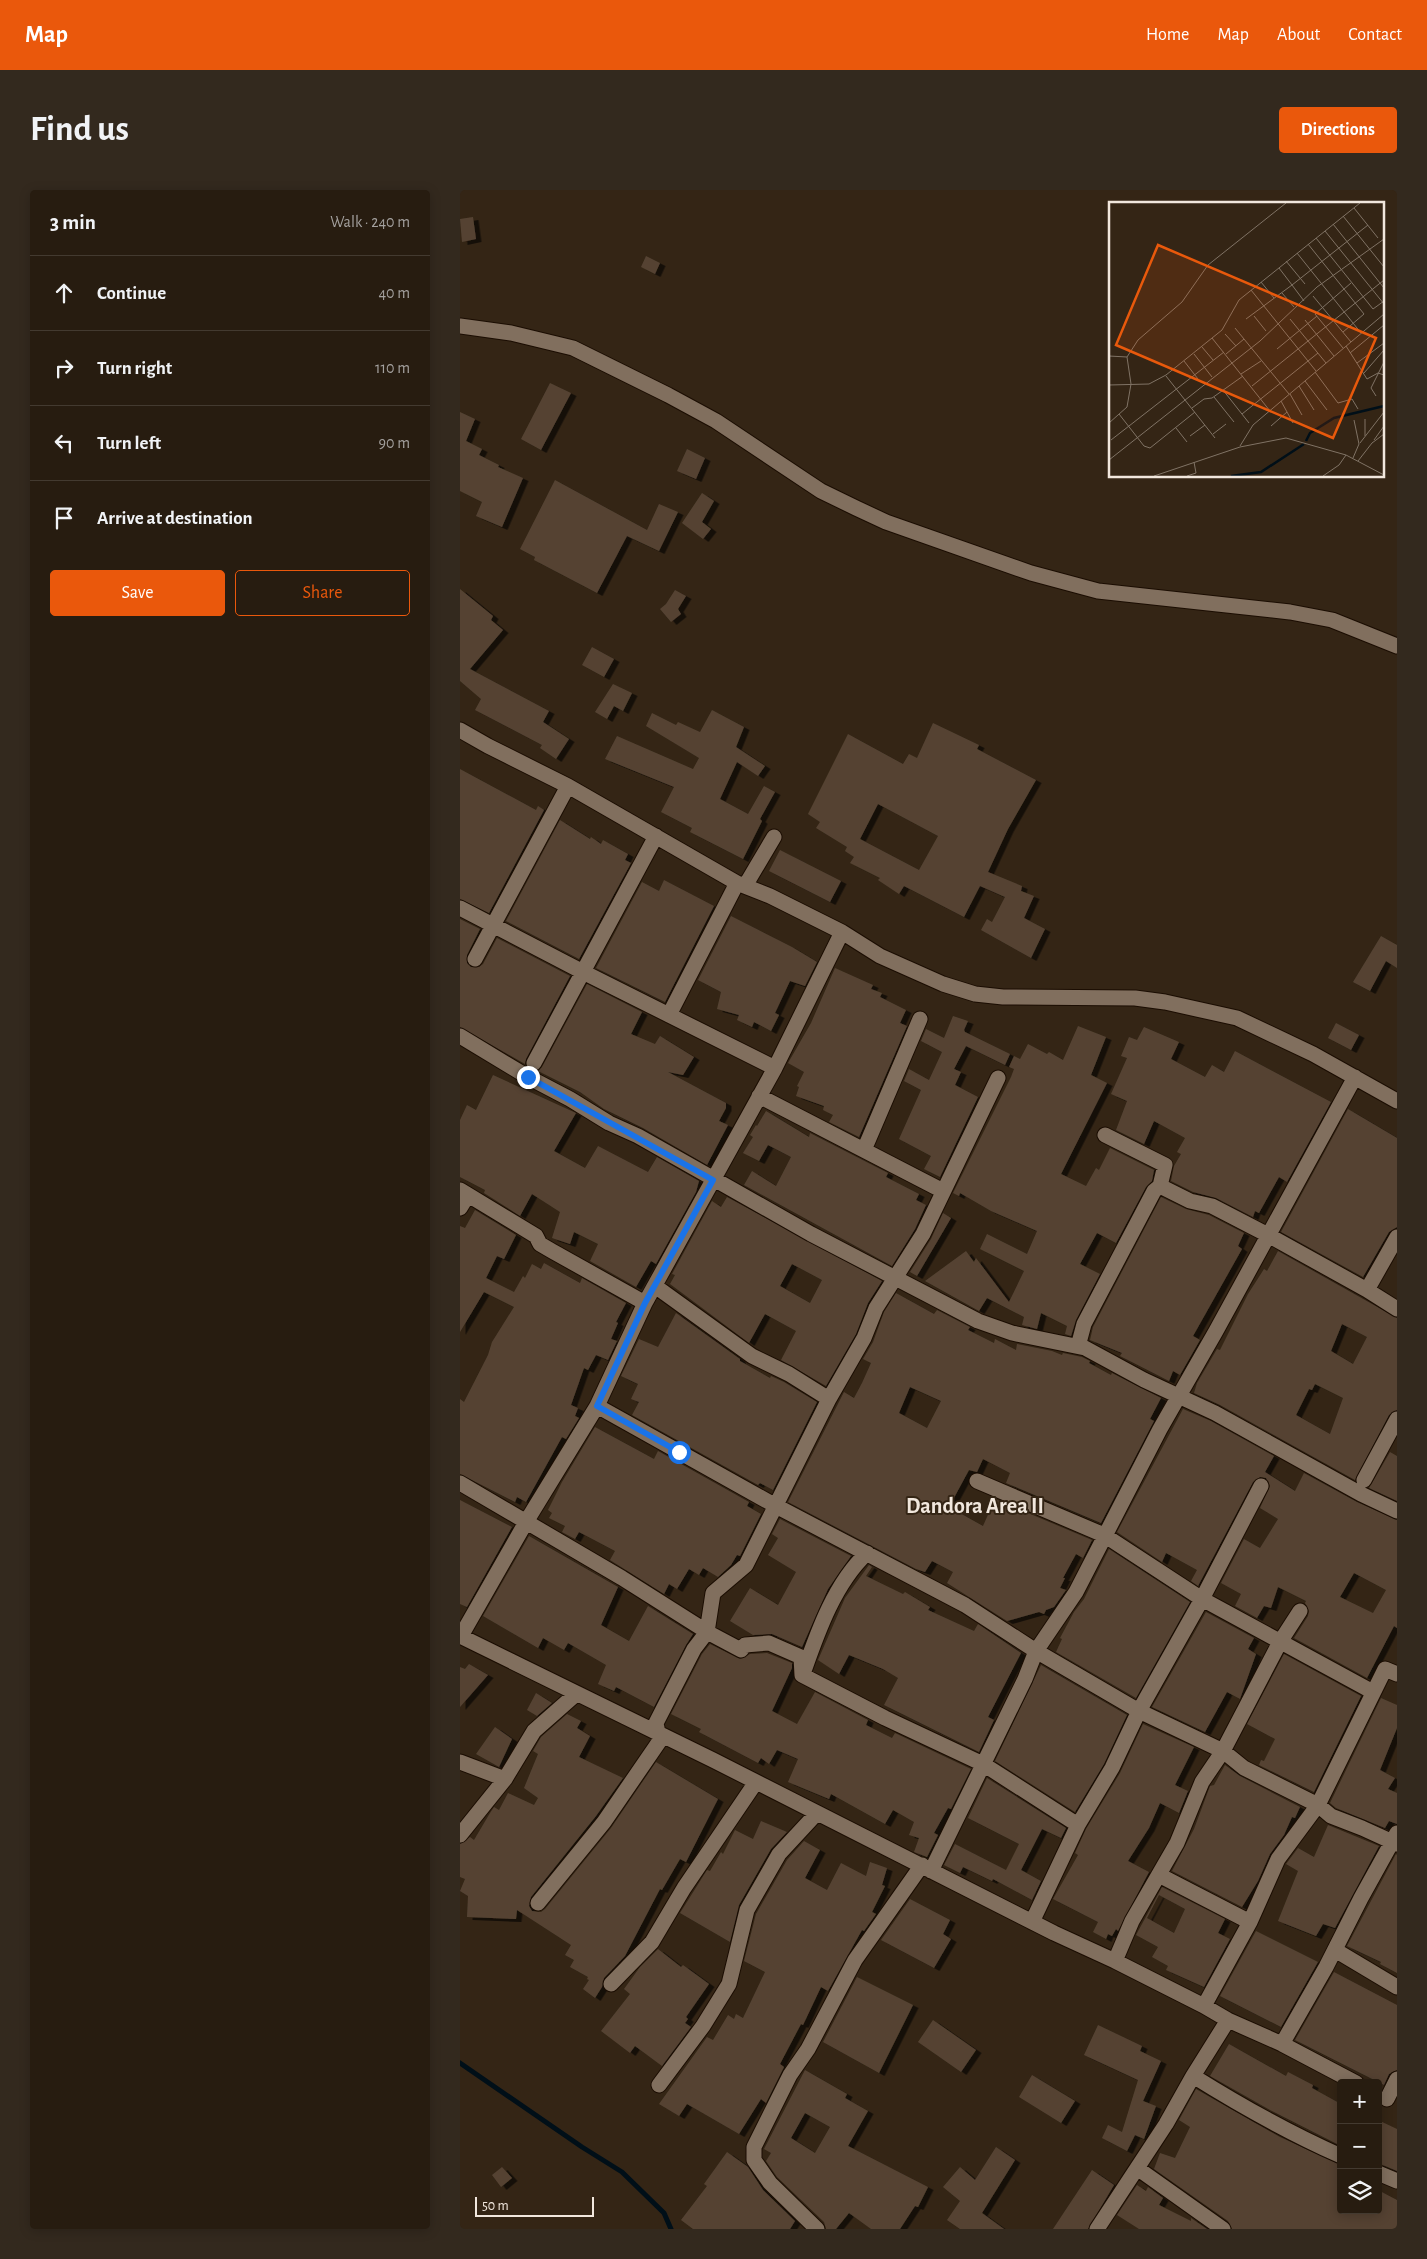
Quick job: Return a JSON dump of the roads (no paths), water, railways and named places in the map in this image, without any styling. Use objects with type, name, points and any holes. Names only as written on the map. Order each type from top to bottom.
[{"type":"street","points":[[460,326],[511,333],[573,348],[708,417],[821,491],[886,522],[1031,573],[1098,591],[1290,612],[1332,620],[1397,646]]},
{"type":"street","points":[[460,730],[568,786],[741,884],[770,896],[842,932],[880,956],[943,984],[975,994],[1027,998],[1061,996],[1134,998],[1187,1005],[1237,1018],[1312,1054],[1397,1101]]},
{"type":"street","points":[[475,958],[568,786]]},
{"type":"street","points":[[534,1063],[656,836]]},
{"type":"street","points":[[669,1016],[741,884],[774,837]]},
{"type":"street","points":[[460,908],[669,1016],[775,1068]]},
{"type":"street","points":[[842,932],[775,1068],[645,1303],[597,1406],[526,1522],[461,1636],[1204,2006],[1228,2020],[1282,2044],[1348,2079]]},
{"type":"street","points":[[864,1150],[920,1019]]},
{"type":"street","points":[[460,1036],[528,1077],[713,1180],[895,1278],[985,1323],[1019,1335],[1085,1348],[1179,1397],[1215,1413],[1361,1494],[1397,1511]]},
{"type":"street","points":[[816,2229],[770,2183],[754,2160],[754,2147],[790,2075],[808,2050],[854,1960],[926,1868],[983,1764],[1025,1679],[1036,1651],[1076,1592],[1104,1535],[1354,1077]]},
{"type":"street","points":[[660,1735],[656,1724],[694,1649],[707,1632],[713,1593],[746,1565],[829,1399],[864,1338],[876,1308],[923,1234],[998,1078]]},
{"type":"street","points":[[759,1096],[943,1191]]},
{"type":"street","points":[[1080,1338],[1084,1324],[1154,1191],[1160,1186],[1165,1165],[1105,1135]]},
{"type":"street","points":[[1160,1186],[1190,1201],[1212,1206],[1268,1235],[1368,1290],[1397,1309]]},
{"type":"street","points":[[460,1208],[464,1193],[536,1236],[540,1244],[645,1303]]},
{"type":"street","points":[[1368,1290],[1397,1237]]},
{"type":"street","points":[[655,1286],[752,1356],[789,1374],[829,1399]]},
{"type":"street","points":[[597,1406],[776,1506],[965,1605],[1036,1651],[1139,1710],[1223,1751],[1244,1768],[1318,1806],[1331,1816],[1395,1840],[1361,1898],[1336,1950],[1282,2044]]},
{"type":"street","points":[[1364,1480],[1397,1420]]},
{"type":"street","points":[[977,1481],[1104,1535],[1202,1599],[1373,1692]]},
{"type":"street","points":[[460,1483],[622,1578],[707,1632],[741,1650],[745,1645],[769,1644],[801,1657],[802,1675]]},
{"type":"street","points":[[1032,1922],[1078,1826],[1112,1768],[1139,1710],[1202,1599],[1260,1486]]},
{"type":"street","points":[[802,1675],[820,1624],[856,1564],[867,1553]]},
{"type":"street","points":[[1114,1961],[1132,1921],[1177,1843],[1202,1782],[1223,1751],[1280,1642],[1300,1612]]},
{"type":"street","points":[[1204,2006],[1250,1922],[1278,1859],[1318,1806],[1356,1732],[1385,1668],[1397,1674]]},
{"type":"street","points":[[802,1675],[885,1718],[983,1764],[1078,1826]]},
{"type":"street","points":[[460,1835],[505,1779],[534,1731],[576,1694]]},
{"type":"street","points":[[538,1903],[604,1822],[660,1735]]},
{"type":"street","points":[[460,1762],[505,1779]]},
{"type":"street","points":[[611,1984],[652,1942],[684,1888],[756,1782]]},
{"type":"street","points":[[659,2085],[703,2026],[728,1984],[747,1910],[779,1854],[817,1813]]},
{"type":"street","points":[[1159,1875],[1250,1922]]},
{"type":"street","points":[[1336,1950],[1397,1987]]},
{"type":"street","points":[[1097,2229],[1166,2124],[1192,2076],[1228,2020]]},
{"type":"street","points":[[1192,2076],[1250,2111],[1337,2154]]},
{"type":"street","points":[[1387,2099],[1397,2079]]},
{"type":"street","points":[[1137,2168],[1223,2229]]},
{"type":"street","points":[[1382,2175],[1397,2181]]},
{"type":"waterway","points":[[460,2063],[582,2147],[622,2172],[664,2213],[671,2229]]},
{"type":"district","name":"Dandora Area II","points":[[975,1506]]}]
